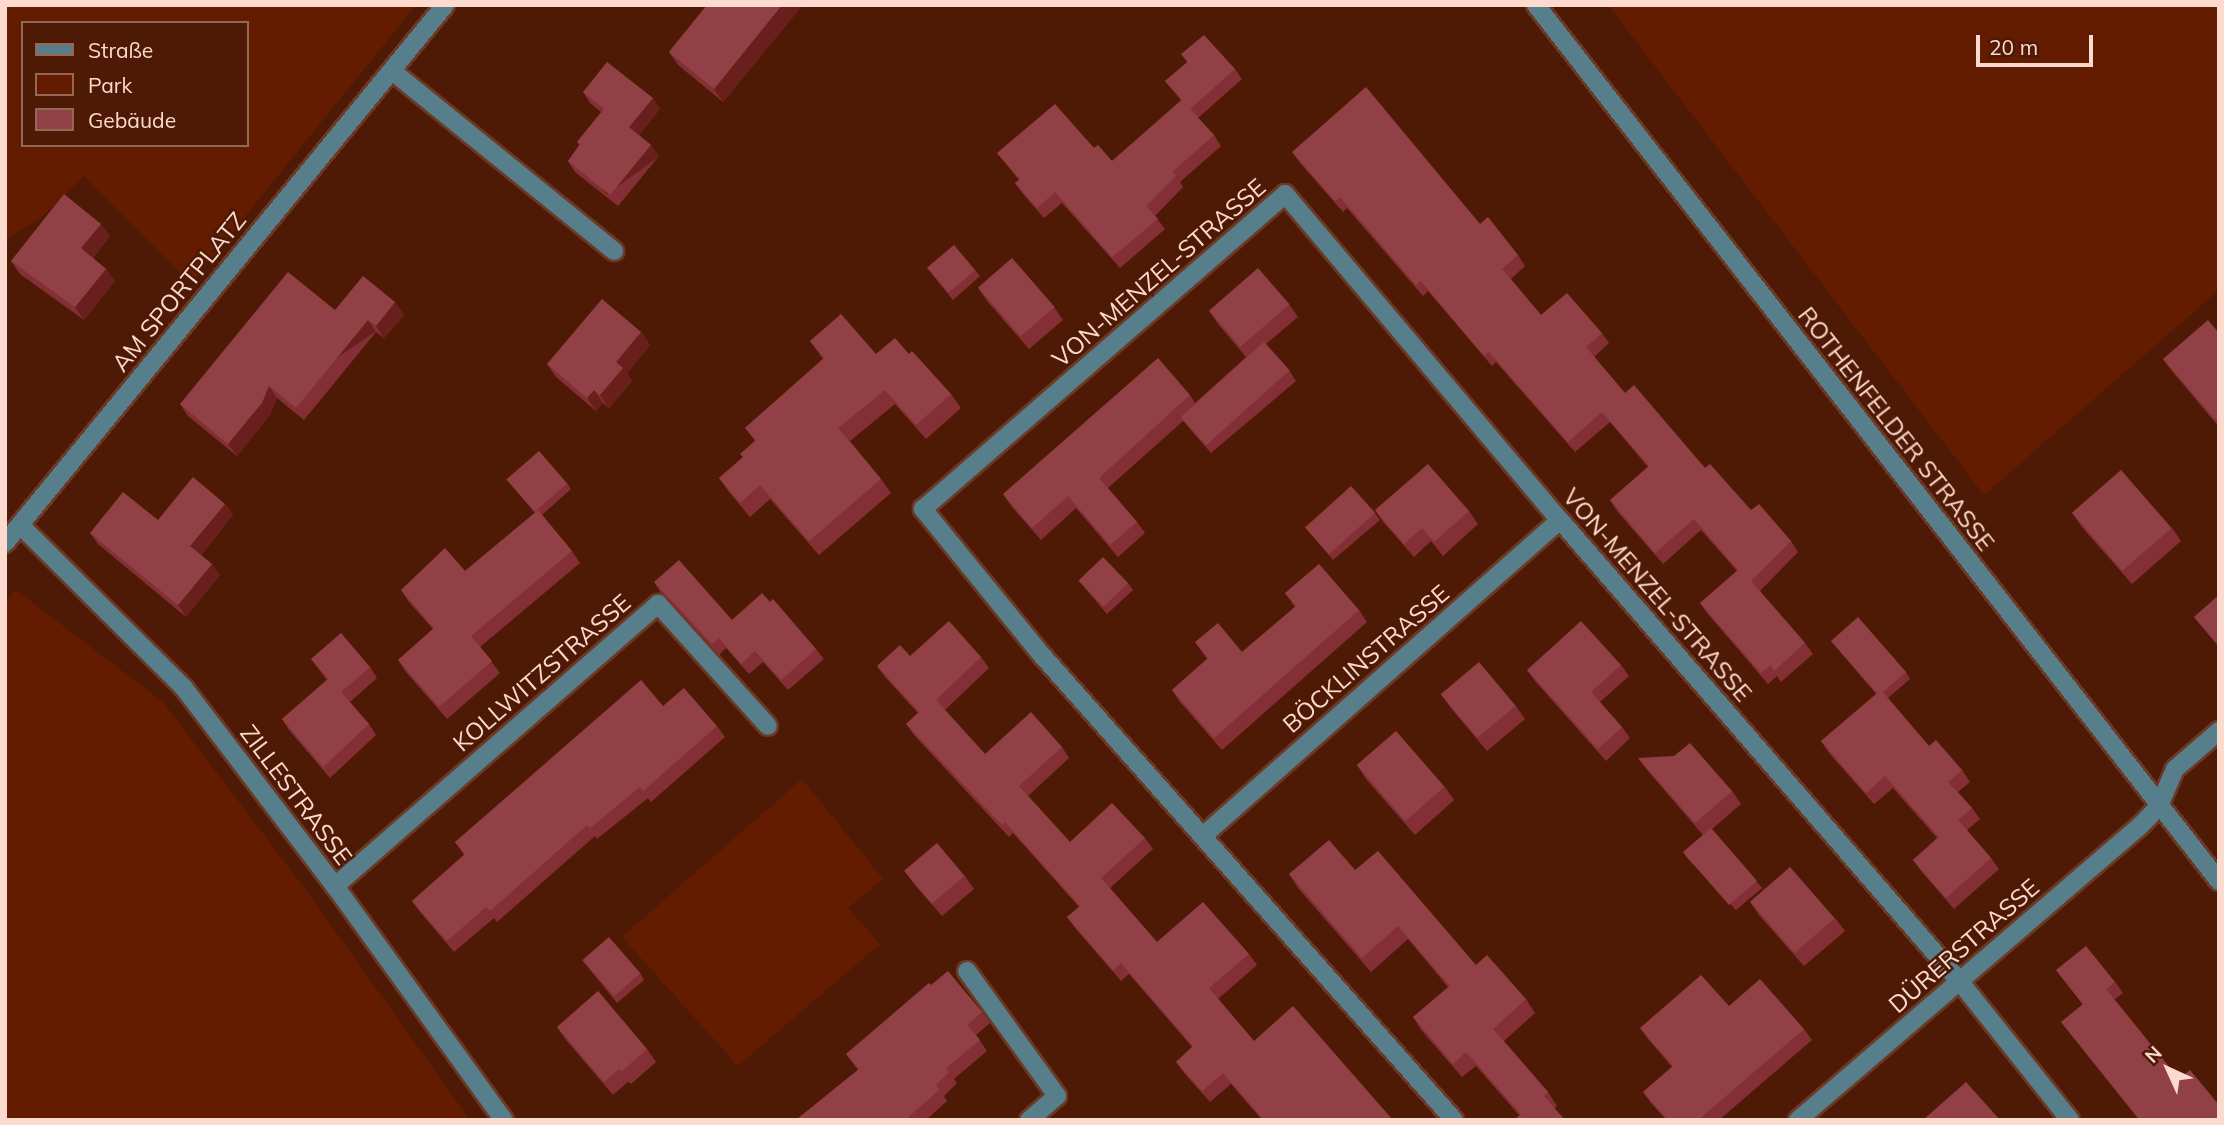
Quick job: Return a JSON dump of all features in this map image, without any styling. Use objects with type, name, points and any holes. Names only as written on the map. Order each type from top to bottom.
[{"type":"street","name":"AM SPORTPLATZ","points":[[5,543],[445,5]]},
{"type":"street","name":"ROTHENFELDER STRASSE","points":[[1536,5],[2219,881]]},
{"type":"street","points":[[391,71],[614,251]]},
{"type":"street","name":"VON-MENZEL-STRASSE","points":[[1454,1120],[1040,653],[923,509],[1284,194],[1560,520],[1961,983],[2070,1120]]},
{"type":"street","name":"BÖCKLINSTRASSE","points":[[1204,835],[1560,520]]},
{"type":"street","name":"ZILLESTRASSE","points":[[20,525],[184,688],[335,886],[504,1120]]},
{"type":"street","name":"KOLLWITZSTRASSE","points":[[335,886],[658,604],[768,726]]},
{"type":"street","points":[[2159,806],[2175,769],[2219,731]]},
{"type":"street","name":"DÜRERSTRASSE","points":[[1798,1120],[1961,983],[2159,806]]},
{"type":"street","points":[[967,971],[1056,1096],[1029,1120]]},
{"type":"green space","points":[[5,5],[416,5],[191,283],[84,176],[40,219],[5,239]]},
{"type":"green space","points":[[1608,5],[2219,5],[2219,290],[1984,495]]},
{"type":"green space","points":[[16,590],[163,702],[305,889],[470,1120],[5,1120],[5,602]]},
{"type":"green space","points":[[802,779],[883,879],[848,908],[880,944],[738,1066],[622,937]]},
{"type":"building","points":[[707,5],[782,5],[714,89],[669,52]]},
{"type":"building","points":[[1204,35],[1235,69],[1190,109],[1165,81],[1188,62],[1181,54]]},
{"type":"building","points":[[607,62],[653,98],[629,127],[651,145],[610,195],[568,161],[580,144],[577,142],[604,109],[583,92]]},
{"type":"building","points":[[1366,87],[1480,224],[1488,217],[1518,255],[1502,269],[1541,315],[1567,293],[1602,333],[1586,347],[1625,393],[1634,385],[1705,468],[1710,464],[1751,510],[1759,504],[1791,541],[1751,581],[1805,643],[1774,671],[1771,665],[1761,673],[1700,603],[1738,570],[1694,519],[1655,553],[1610,500],[1649,466],[1602,412],[1568,442],[1489,352],[1484,356],[1421,281],[1416,285],[1340,197],[1335,201],[1292,152]]},
{"type":"building","points":[[1182,100],[1214,135],[1172,172],[1176,176],[1146,206],[1158,219],[1112,257],[1055,192],[1037,208],[1015,183],[1020,179],[997,153],[1055,104],[1094,148],[1098,145],[1112,161]]},
{"type":"building","points":[[64,194],[101,224],[81,248],[106,269],[75,307],[11,261]]},
{"type":"building","points":[[954,245],[975,270],[948,293],[927,267]]},
{"type":"building","points":[[1012,258],[1055,307],[1021,337],[978,288]]},
{"type":"building","points":[[1258,268],[1289,304],[1240,347],[1209,311]]},
{"type":"building","points":[[288,272],[335,310],[363,276],[395,302],[376,326],[368,320],[296,408],[269,386],[262,403],[228,444],[180,404]]},
{"type":"building","points":[[602,299],[641,332],[616,362],[623,368],[600,395],[594,390],[587,398],[547,364]]},
{"type":"building","points":[[841,314],[876,354],[895,338],[909,354],[912,351],[951,394],[916,425],[885,390],[838,428],[881,479],[809,541],[760,485],[740,503],[719,478],[743,457],[740,454],[756,440],[745,428],[824,358],[810,341]]},
{"type":"building","points":[[2208,320],[2219,333],[2219,424],[2163,359]]},
{"type":"building","points":[[1264,342],[1289,370],[1206,445],[1181,417]]},
{"type":"building","points":[[1158,358],[1190,395],[1099,478],[1137,522],[1110,545],[1068,496],[1032,528],[1003,494]]},
{"type":"building","points":[[539,451],[567,483],[535,512],[507,479]]},
{"type":"building","points":[[1428,464],[1469,511],[1434,542],[1422,528],[1404,544],[1375,510]]},
{"type":"building","points":[[2121,470],[2172,528],[2122,571],[2072,513]]},
{"type":"building","points":[[193,477],[225,504],[190,546],[212,564],[178,605],[90,533],[123,492],[158,520]]},
{"type":"building","points":[[1351,486],[1375,513],[1329,554],[1305,527]]},
{"type":"building","points":[[538,510],[572,551],[471,636],[492,661],[439,707],[398,660],[434,628],[401,590],[445,548],[465,571]]},
{"type":"building","points":[[1103,557],[1128,583],[1104,607],[1079,581]]},
{"type":"building","points":[[679,560],[732,620],[762,593],[770,602],[773,599],[816,649],[781,680],[755,651],[741,664],[719,638],[712,644],[654,582]]},
{"type":"building","points":[[1319,564],[1359,610],[1214,738],[1172,690],[1208,658],[1195,642],[1218,623],[1242,652],[1296,606],[1285,593]]},
{"type":"building","points":[[2219,595],[2219,640],[2216,643],[2194,617]]},
{"type":"building","points":[[1858,617],[1906,672],[1883,692],[1881,690],[1877,693],[1831,641]]},
{"type":"building","points":[[949,621],[981,657],[936,700],[985,754],[1031,712],[1062,747],[1019,786],[1070,842],[1112,803],[1145,838],[1101,878],[1157,942],[1203,902],[1249,954],[1209,988],[1254,1041],[1293,1006],[1393,1120],[1264,1120],[1223,1073],[1202,1091],[1176,1062],[1193,1046],[1121,963],[1113,970],[1067,917],[1080,906],[1005,822],[1002,825],[906,724],[919,712],[877,666],[900,645],[910,656]]},
{"type":"building","points":[[1581,621],[1621,665],[1591,692],[1622,727],[1598,749],[1527,670]]},
{"type":"building","points":[[341,633],[370,667],[341,692],[369,724],[323,767],[282,719],[328,679],[311,659]]},
{"type":"building","points":[[1479,662],[1516,706],[1477,738],[1441,694]]},
{"type":"building","points":[[641,680],[663,706],[684,688],[717,726],[643,791],[640,787],[590,828],[587,825],[490,911],[486,907],[447,941],[412,901],[465,854],[455,842]]},
{"type":"building","points":[[1881,690],[1929,746],[1936,740],[1962,770],[1948,782],[1972,808],[1958,820],[1991,858],[1946,898],[1913,860],[1939,837],[1885,776],[1866,793],[1821,741]]},
{"type":"building","points":[[1396,731],[1445,787],[1405,821],[1357,765]]},
{"type":"building","points":[[1690,743],[1732,791],[1695,823],[1638,758],[1674,756]]},
{"type":"building","points":[[1711,828],[1757,881],[1729,905],[1683,852]]},
{"type":"building","points":[[1329,840],[1355,870],[1378,851],[1476,965],[1487,955],[1526,999],[1493,1029],[1548,1092],[1544,1096],[1565,1120],[1514,1120],[1521,1114],[1466,1052],[1453,1064],[1413,1017],[1450,986],[1398,926],[1362,958],[1289,874]]},
{"type":"building","points":[[937,843],[965,876],[932,904],[904,871]]},
{"type":"building","points":[[1790,867],[1835,918],[1795,953],[1750,902]]},
{"type":"building","points":[[609,937],[640,973],[614,996],[583,960]]},
{"type":"building","points":[[2086,946],[2115,982],[2106,989],[2179,1079],[2190,1070],[2219,1105],[2219,1120],[2140,1120],[2061,1022],[2083,1004],[2056,970]]},
{"type":"building","points":[[948,971],[982,1012],[967,1025],[980,1040],[946,1068],[949,1072],[936,1085],[939,1090],[905,1120],[796,1120],[859,1069],[846,1054],[929,983],[931,985]]},
{"type":"building","points":[[1701,975],[1729,1006],[1760,979],[1804,1029],[1698,1120],[1668,1120],[1643,1092],[1673,1066],[1640,1028]]},
{"type":"building","points":[[598,991],[647,1049],[622,1071],[619,1069],[604,1082],[557,1027]]},
{"type":"building","points":[[1966,1082],[2000,1120],[1923,1120]]}]
